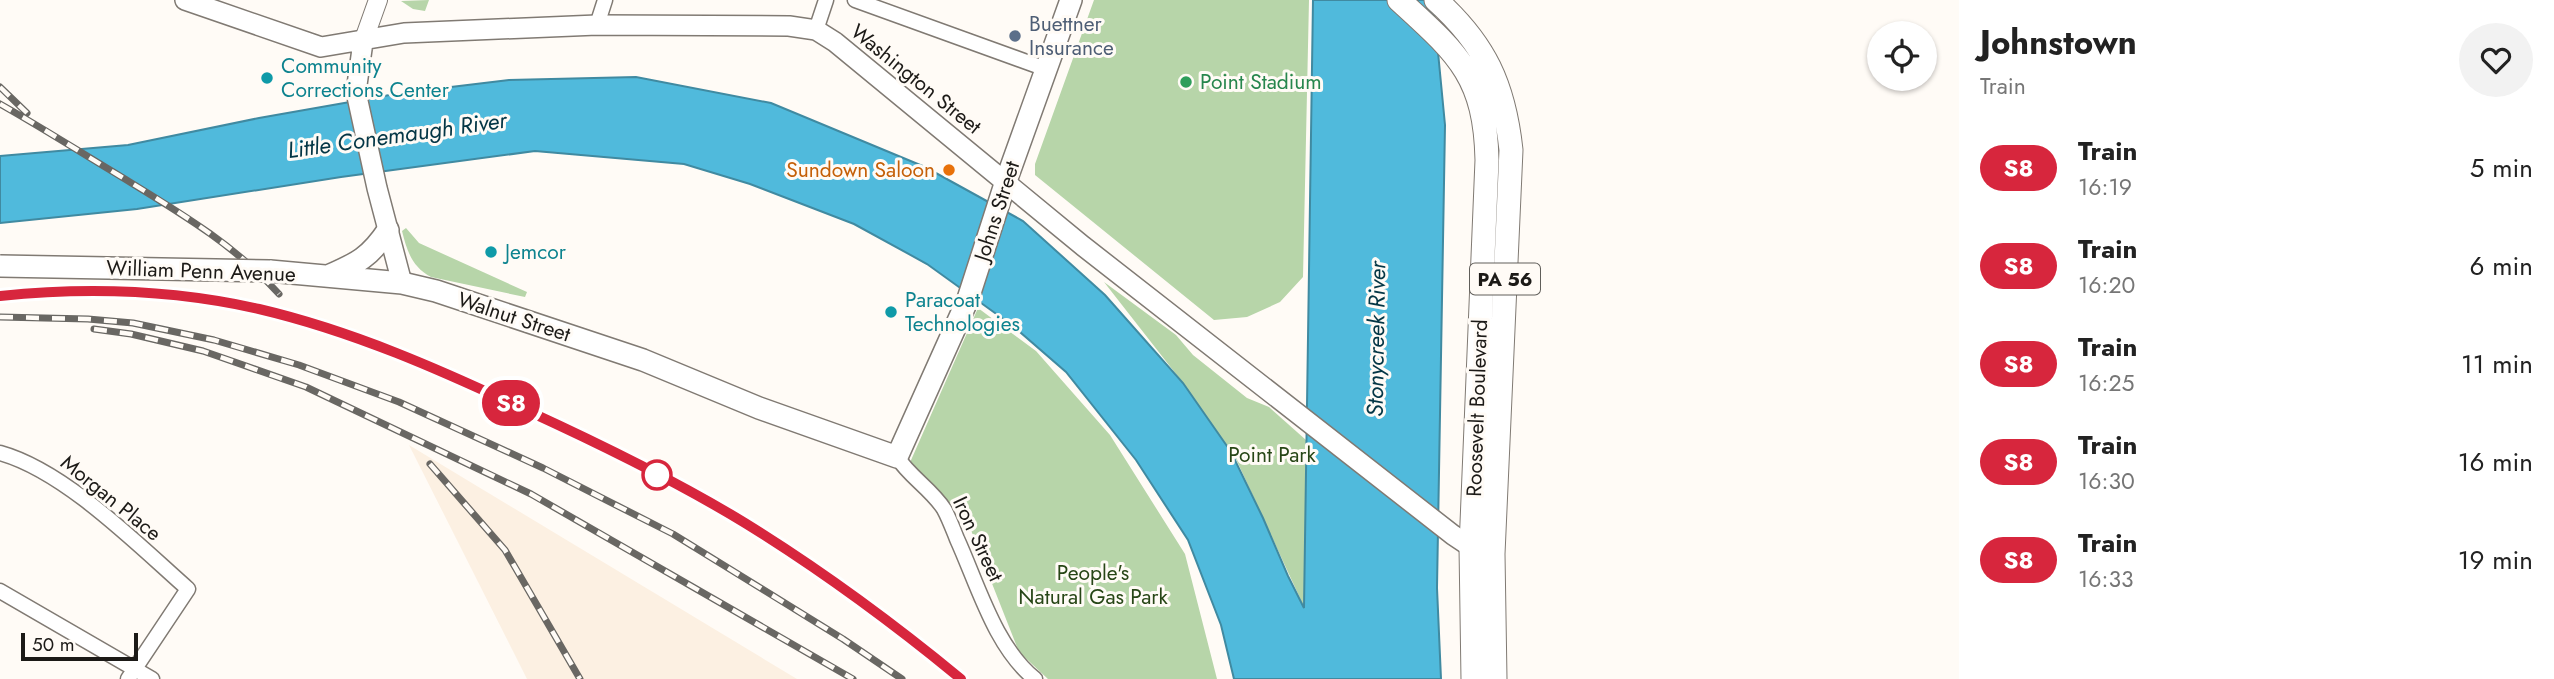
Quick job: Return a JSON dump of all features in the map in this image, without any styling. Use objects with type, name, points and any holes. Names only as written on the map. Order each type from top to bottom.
[{"type":"highway","name":"Roosevelt Boulevard","points":[[1399,0],[1449,46],[1480,99],[1486,129],[1487,160],[1462,541],[1473,679]]},
{"type":"highway","name":"Roosevelt Boulevard","points":[[1436,0],[1456,18],[1495,74],[1508,115],[1511,150],[1493,554],[1495,679]]},
{"type":"main road","name":"Washington Street","points":[[184,0],[321,47],[404,33],[597,25],[789,26],[816,30],[835,42],[1083,246],[1299,415],[1462,541],[1493,554]]},
{"type":"main road","name":"Johns Street","points":[[897,457],[969,295],[1006,181],[1071,0]]},
{"type":"main road","points":[[363,42],[356,92],[402,283]]},
{"type":"main road","points":[[327,276],[365,258],[388,230]]},
{"type":"main road","name":"William Penn Avenue","points":[[0,267],[270,271],[402,283]]},
{"type":"main road","name":"Walnut Street","points":[[402,283],[436,291],[643,360],[760,408],[897,457]]},
{"type":"street","points":[[363,42],[378,0]]},
{"type":"street","points":[[597,25],[606,0]]},
{"type":"street","points":[[816,30],[827,0]]},
{"type":"street","points":[[855,0],[1046,69]]},
{"type":"street","name":"Morgan Place","points":[[0,453],[37,467],[92,507],[188,590],[131,674]]},
{"type":"street","name":"Iron Street","points":[[897,457],[908,473],[920,481],[945,511],[1003,643],[1035,679]]},
{"type":"street","points":[[0,591],[131,674],[152,679]]},
{"type":"shaded area","points":[[409,445],[797,679],[527,679]]},
{"type":"green space","points":[[429,0],[425,11],[413,9],[401,1]]},
{"type":"green space","name":"Point Stadium","points":[[1094,0],[1309,0],[1303,277],[1280,302],[1247,317],[1214,320],[1035,175],[1035,164]]},
{"type":"green space","points":[[406,228],[419,243],[527,292],[525,297],[431,277],[411,258],[402,231]]},
{"type":"green space","name":"Point Park","points":[[1104,282],[1176,335],[1193,355],[1247,398],[1269,407],[1306,440],[1305,609],[1236,459],[1183,383]]},
{"type":"green space","name":"People's Natural Gas Park","points":[[978,308],[1036,351],[1110,435],[1185,554],[1217,679],[1048,679],[1019,652],[965,515],[908,467]]},
{"type":"water","points":[[1313,0],[1433,0],[1445,125],[1437,588],[1441,679],[1234,679],[1221,625],[1188,540],[1136,460],[1066,372],[1013,326],[927,264],[854,224],[750,184],[684,164],[535,151],[341,177],[137,209],[0,223],[0,156],[128,145],[401,93],[509,80],[636,77],[771,103],[925,167],[1023,221],[1105,295],[1183,383],[1236,459],[1232,454],[1304,608]]},
{"type":"railway","points":[[0,87],[27,113]]},
{"type":"railway","points":[[0,104],[204,229],[243,259],[279,294]]},
{"type":"railway","points":[[0,296],[130,292],[195,298],[294,318],[394,351],[579,435],[718,507],[829,578],[961,679]]},
{"type":"railway","points":[[0,317],[133,323],[214,340],[299,365],[399,402],[543,468],[673,534],[843,639],[902,679]]},
{"type":"railway","points":[[94,329],[131,334],[203,351],[306,387],[531,494],[853,679]]},
{"type":"railway","points":[[430,464],[505,550],[580,679]]},
{"type":"train","name":"S8","points":[[0,296],[105,291],[151,293],[227,303],[326,327],[433,366],[599,444],[745,523],[901,629],[961,679]]},
{"type":"place","name":"Buettner Insurance","points":[[1015,36]]},
{"type":"place","name":"Community Corrections Center","points":[[267,78]]},
{"type":"place","name":"Point Stadium","points":[[1186,82]]},
{"type":"place","name":"Sundown Saloon","points":[[949,170]]},
{"type":"place","name":"Jemcor","points":[[491,252]]},
{"type":"place","name":"Paracoat Technologies","points":[[891,312]]},
{"type":"water label","name":"Little Conemaugh River","points":[[397,135]]},
{"type":"water label","name":"Stonycreek River","points":[[1376,339]]}]
